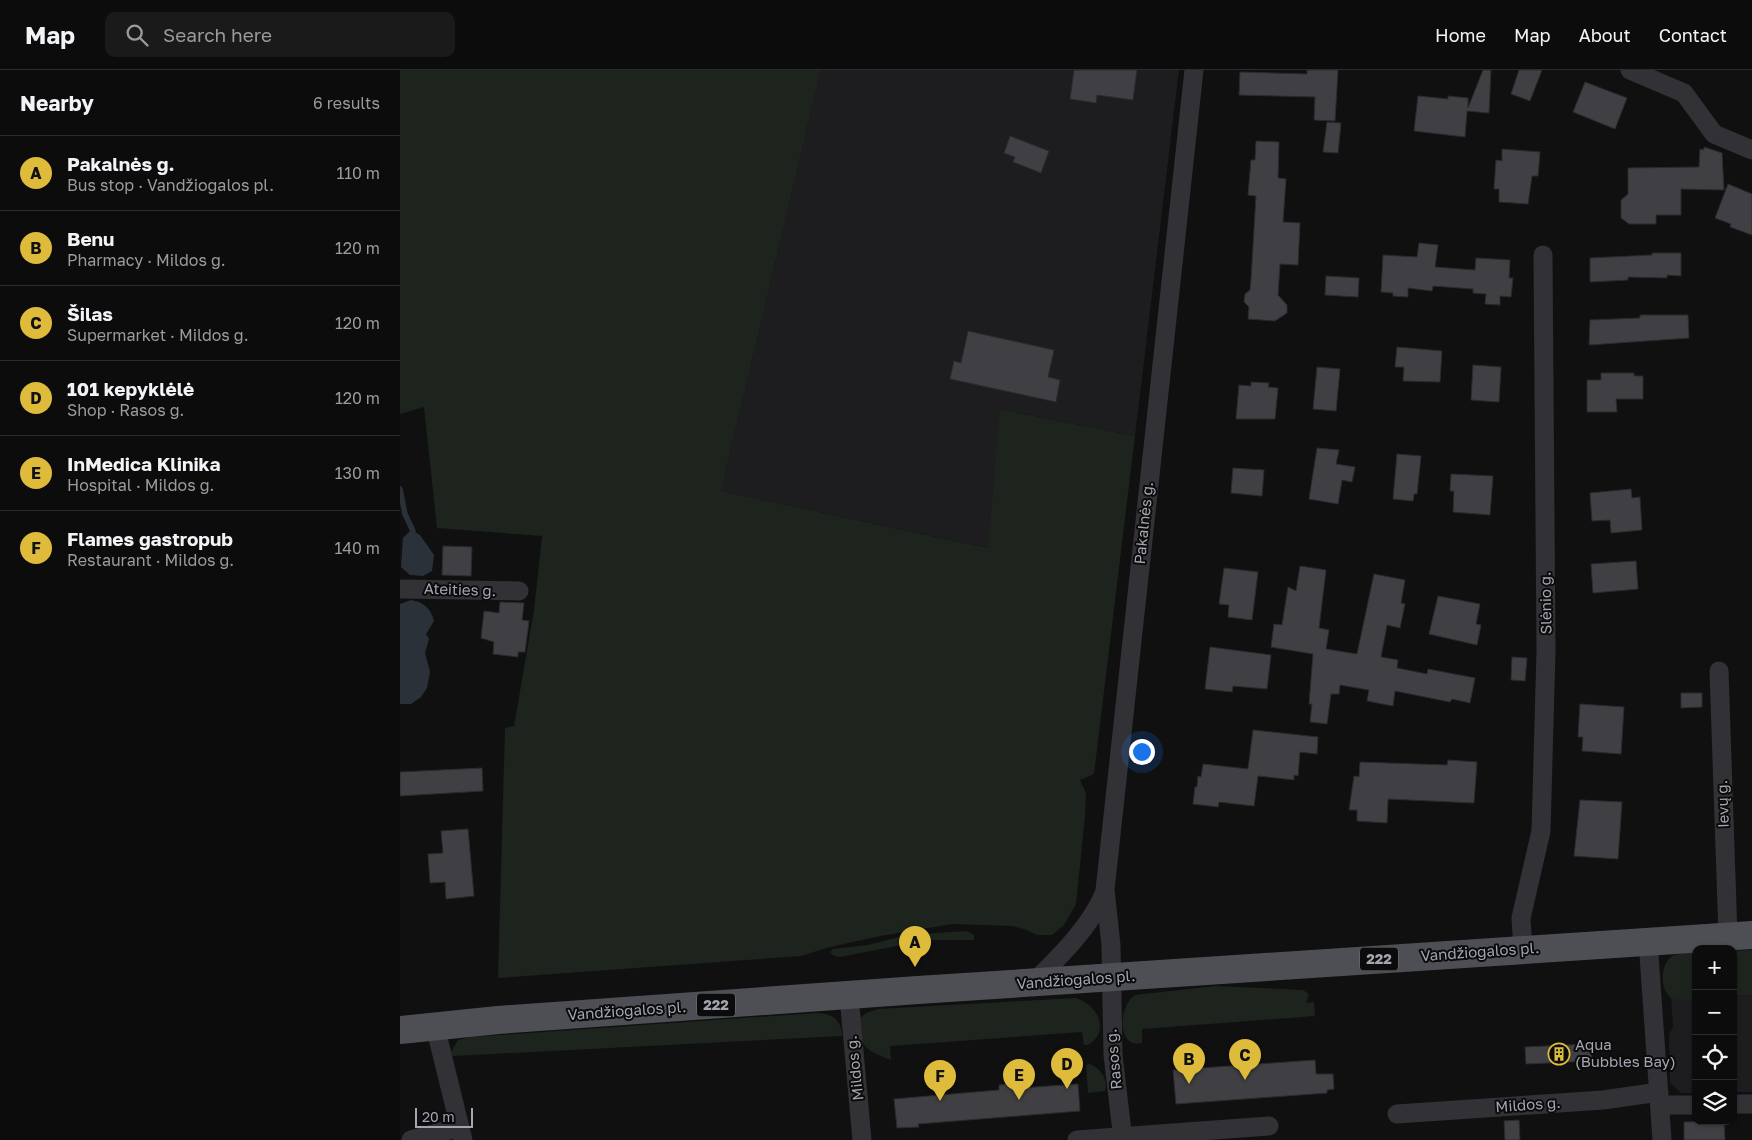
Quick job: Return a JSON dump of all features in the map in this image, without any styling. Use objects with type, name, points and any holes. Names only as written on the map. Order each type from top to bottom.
[{"type":"main road","name":"Vandžiogalos pl.","points":[[400,1030],[1110,977],[1740,935]]},
{"type":"street","name":"Pakalnės g.","points":[[1110,977],[1111,945],[1105,890],[1194,70]]},
{"type":"street","points":[[1630,70],[1684,94],[1714,134],[1752,150]]},
{"type":"street","name":"Slėnio g.","points":[[1523,949],[1522,918],[1541,830],[1546,651],[1543,255]]},
{"type":"street","name":"Ateities g.","points":[[400,589],[519,592]]},
{"type":"street","name":"Ievų g.","points":[[1719,671],[1740,935]]},
{"type":"street","points":[[1032,984],[1081,932],[1096,910],[1105,890]]},
{"type":"street","points":[[1648,941],[1662,1140]]},
{"type":"street","name":"Rasos g.","points":[[1110,977],[1113,1055],[1123,1138]]},
{"type":"street","name":"Mildos g.","points":[[849,996],[862,1140]]},
{"type":"street","points":[[412,1140],[461,1134],[435,1026]]},
{"type":"street","name":"Mildos g.","points":[[1397,1114],[1603,1100],[1660,1098],[1692,1103]]},
{"type":"street","points":[[1737,1104],[1752,1104]]},
{"type":"street","points":[[1077,1140],[1269,1126]]},
{"type":"shaded area","points":[[400,70],[821,70],[721,491],[988,548],[1000,409],[1135,436],[1094,774],[1080,780],[1086,793],[1076,904],[1064,925],[1052,935],[1037,935],[1012,926],[952,924],[880,936],[826,948],[801,956],[498,978],[505,728],[514,726],[534,610],[542,536],[437,528],[424,407],[400,414]]},
{"type":"shaded area","points":[[821,70],[1179,70],[1135,436],[1001,409],[989,548],[721,491]]},
{"type":"shaded area","points":[[411,530],[420,535],[434,555],[432,571],[423,576],[410,575],[401,567],[403,538]]},
{"type":"shaded area","points":[[411,600],[426,606],[434,621],[426,634],[429,639],[425,653],[430,672],[427,688],[421,697],[411,704],[400,704],[400,604]]},
{"type":"shaded area","points":[[966,931],[974,935],[974,940],[927,940],[840,957],[834,956],[830,952],[833,949],[868,945],[907,935]]},
{"type":"shaded area","points":[[1752,950],[1752,995],[1737,996],[1737,951]]},
{"type":"shaded area","points":[[1692,953],[1692,999],[1681,1000],[1672,998],[1668,994],[1663,984],[1663,971],[1672,956]]},
{"type":"shaded area","points":[[1216,986],[1303,990],[1309,994],[1306,1003],[1314,1002],[1315,1016],[1142,1029],[1142,1043],[1134,1043],[1128,1040],[1124,1034],[1123,1017],[1125,1008],[1135,995]]},
{"type":"shaded area","points":[[1752,995],[1752,1092],[1737,1092],[1737,996]]},
{"type":"shaded area","points":[[1671,997],[1679,1000],[1692,999],[1692,1093],[1681,1093],[1670,1083],[1669,1035],[1673,1027]]},
{"type":"shaded area","points":[[1076,998],[1090,1006],[1096,1012],[1099,1019],[1099,1033],[1088,1045],[1084,1045],[1082,1032],[890,1046],[891,1060],[869,1050],[861,1036],[859,1019],[866,1013],[878,1009]]},
{"type":"shaded area","points":[[816,1013],[827,1014],[835,1019],[842,1030],[842,1036],[452,1056],[451,1052],[458,1040],[471,1037]]},
{"type":"shaded area","points":[[1090,1064],[1103,1075],[1106,1083],[1105,1091],[1088,1093],[1086,1065]]},
{"type":"building","points":[[1074,70],[1137,70],[1133,100],[1097,95],[1096,103],[1070,99]]},
{"type":"building","points":[[1307,70],[1338,70],[1335,121],[1314,120],[1315,97],[1239,95],[1240,72],[1307,74]]},
{"type":"building","points":[[1483,70],[1491,70],[1489,113],[1467,111],[1465,137],[1414,131],[1418,96],[1448,99],[1448,96],[1468,98],[1468,108]]},
{"type":"building","points":[[1519,70],[1542,70],[1530,101],[1511,94]]},
{"type":"building","points":[[1585,82],[1627,98],[1615,129],[1573,112]]},
{"type":"building","points":[[1327,122],[1341,123],[1338,153],[1323,152]]},
{"type":"building","points":[[1010,136],[1049,151],[1041,173],[1013,162],[1015,157],[1004,153]]},
{"type":"building","points":[[1256,141],[1279,142],[1278,178],[1286,179],[1283,222],[1300,223],[1298,265],[1280,264],[1278,295],[1287,305],[1287,313],[1275,321],[1248,319],[1249,307],[1244,302],[1245,294],[1250,290],[1251,280],[1256,196],[1248,195],[1251,160],[1255,160]]},
{"type":"building","points":[[1704,147],[1722,153],[1724,190],[1681,189],[1681,215],[1656,215],[1656,224],[1629,224],[1621,218],[1621,200],[1628,194],[1628,168],[1699,167],[1700,149],[1704,150]]},
{"type":"building","points":[[1502,149],[1540,152],[1538,176],[1532,176],[1528,204],[1499,202],[1499,189],[1494,189],[1496,160],[1502,161]]},
{"type":"building","points":[[1728,184],[1752,194],[1752,235],[1730,227],[1731,224],[1715,218]]},
{"type":"building","points":[[1419,243],[1438,245],[1435,267],[1475,270],[1476,258],[1510,260],[1509,278],[1513,278],[1511,297],[1500,296],[1500,305],[1485,304],[1486,294],[1473,293],[1473,289],[1433,286],[1432,291],[1408,288],[1408,297],[1393,296],[1393,293],[1381,292],[1383,255],[1417,257]]},
{"type":"building","points":[[1652,253],[1681,253],[1681,276],[1667,275],[1667,278],[1628,277],[1628,280],[1590,282],[1590,258],[1652,255]]},
{"type":"building","points":[[1326,276],[1359,278],[1358,297],[1325,295]]},
{"type":"building","points":[[1640,315],[1688,315],[1689,338],[1589,345],[1590,320],[1640,318]]},
{"type":"building","points":[[968,331],[1054,350],[1048,377],[1060,380],[1056,402],[950,379],[954,361],[961,363]]},
{"type":"building","points":[[1397,347],[1442,351],[1440,382],[1403,381],[1404,367],[1395,367]]},
{"type":"building","points":[[1473,365],[1501,367],[1499,402],[1471,400]]},
{"type":"building","points":[[1317,367],[1340,369],[1336,411],[1313,409]]},
{"type":"building","points":[[1601,373],[1634,373],[1634,376],[1643,376],[1643,399],[1616,399],[1617,412],[1587,412],[1587,380],[1601,380]]},
{"type":"building","points":[[1251,382],[1269,383],[1268,387],[1278,388],[1275,419],[1236,419],[1239,385],[1251,386]]},
{"type":"building","points":[[1317,448],[1339,450],[1336,464],[1355,467],[1352,482],[1342,480],[1338,504],[1309,499]]},
{"type":"building","points":[[1397,454],[1421,456],[1417,494],[1414,494],[1413,501],[1393,499]]},
{"type":"building","points":[[1233,468],[1264,470],[1262,496],[1231,493]]},
{"type":"building","points":[[1451,474],[1493,476],[1490,515],[1453,512],[1454,491],[1450,491]]},
{"type":"building","points":[[1631,489],[1632,498],[1640,497],[1642,530],[1611,533],[1610,520],[1592,521],[1590,493]]},
{"type":"building","points":[[443,546],[472,547],[471,576],[442,575]]},
{"type":"building","points":[[1636,561],[1638,589],[1593,593],[1591,564]]},
{"type":"building","points":[[1300,566],[1326,570],[1319,628],[1329,630],[1326,649],[1357,654],[1374,574],[1405,580],[1401,603],[1405,604],[1400,628],[1387,625],[1381,657],[1398,660],[1397,668],[1427,674],[1428,669],[1475,678],[1470,703],[1452,699],[1450,702],[1395,691],[1393,706],[1367,701],[1369,690],[1340,685],[1339,694],[1331,694],[1327,724],[1310,722],[1312,704],[1309,704],[1313,654],[1271,647],[1274,624],[1282,625],[1288,587],[1296,591]]},
{"type":"building","points":[[1224,568],[1258,572],[1252,620],[1228,617],[1229,605],[1219,604]]},
{"type":"building","points":[[1438,596],[1480,604],[1476,624],[1481,625],[1477,645],[1429,634]]},
{"type":"building","points":[[500,602],[524,603],[522,620],[529,621],[525,652],[518,652],[518,657],[493,654],[494,642],[481,638],[484,611],[499,613]]},
{"type":"building","points":[[1210,647],[1271,655],[1267,689],[1233,686],[1232,692],[1205,689]]},
{"type":"building","points":[[1512,657],[1527,658],[1525,681],[1511,680]]},
{"type":"building","points":[[1681,693],[1702,693],[1702,707],[1681,708]]},
{"type":"building","points":[[1580,704],[1624,707],[1621,754],[1582,751],[1583,737],[1578,737]]},
{"type":"building","points":[[1253,730],[1318,737],[1317,754],[1300,752],[1298,776],[1294,775],[1294,780],[1258,776],[1254,806],[1219,802],[1218,807],[1193,804],[1195,787],[1197,787],[1198,776],[1201,777],[1203,764],[1248,769]]},
{"type":"building","points":[[1448,760],[1477,762],[1474,803],[1388,799],[1387,823],[1357,821],[1357,810],[1349,810],[1354,776],[1359,777],[1360,762],[1447,765]]},
{"type":"building","points":[[482,768],[483,791],[400,796],[400,772]]},
{"type":"building","points":[[1580,800],[1622,802],[1618,859],[1574,856]]},
{"type":"building","points":[[468,829],[474,896],[446,899],[445,882],[430,883],[428,854],[443,853],[441,831]]},
{"type":"building","name":"Aqua (Bubbles Bay)","points":[[1591,1044],[1592,1061],[1526,1064],[1525,1047]]},
{"type":"building","points":[[1315,1060],[1316,1074],[1333,1074],[1334,1089],[1327,1090],[1327,1093],[1176,1104],[1173,1070]]},
{"type":"building","points":[[1021,1083],[1021,1088],[1078,1084],[1080,1111],[918,1124],[919,1127],[897,1128],[894,1099],[999,1090],[999,1085]]},
{"type":"building","points":[[1519,1120],[1520,1140],[1505,1140],[1504,1121]]},
{"type":"building","points":[[1684,1122],[1692,1122],[1692,1125],[1724,1125],[1725,1140],[1684,1140]]},
{"type":"waterway","points":[[400,489],[405,514],[413,531]]},
{"type":"place","name":"Pakalnės g.","points":[[915,967]]},
{"type":"place","name":"Aqua (Bubbles Bay)","points":[[1559,1054]]},
{"type":"place","name":"Šilas","points":[[1245,1080]]},
{"type":"place","name":"Benu","points":[[1189,1084]]},
{"type":"place","name":"101 kepyklėlė","points":[[1067,1089]]},
{"type":"place","name":"InMedica Klinika","points":[[1019,1100]]},
{"type":"place","name":"Flames gastropub","points":[[940,1101]]}]
